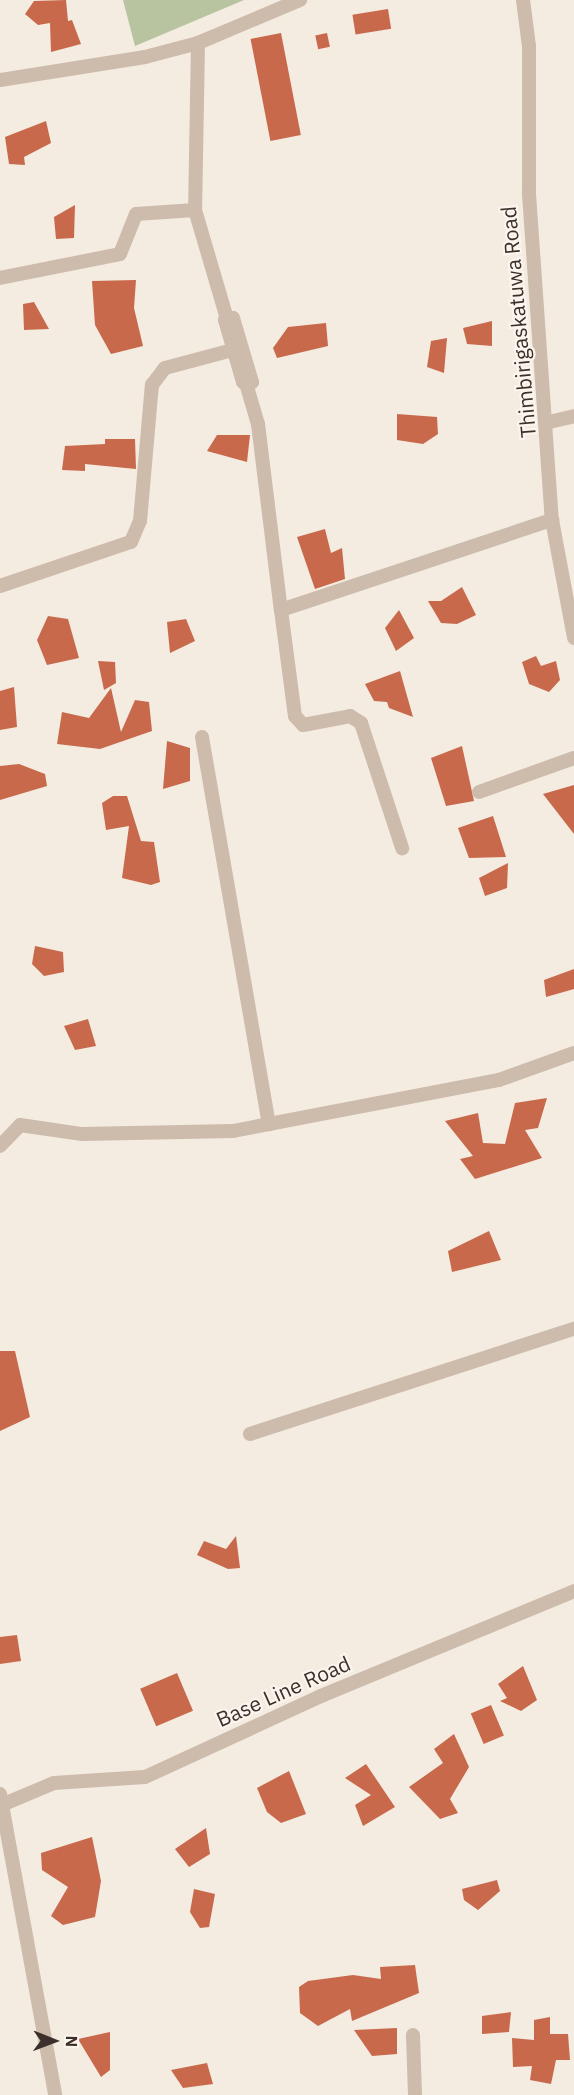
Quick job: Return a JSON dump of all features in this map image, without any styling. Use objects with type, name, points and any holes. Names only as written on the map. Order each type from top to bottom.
[{"type":"street","points":[[0,80],[198,43],[300,0]]},
{"type":"street","name":"Thimbirigaskatuwa Road","points":[[523,0],[529,46],[529,194],[549,422],[552,519],[566,616],[574,638]]},
{"type":"street","points":[[198,43],[195,210],[232,350],[258,424],[295,716],[303,725],[350,717],[361,723],[402,848]]},
{"type":"street","points":[[0,278],[120,254],[136,214],[195,210]]},
{"type":"street","points":[[0,586],[131,542],[140,521],[152,385],[165,368],[232,350]]},
{"type":"street","points":[[549,422],[574,416]]},
{"type":"street","points":[[281,610],[552,519]]},
{"type":"street","points":[[202,737],[269,1124]]},
{"type":"street","points":[[479,792],[574,758]]},
{"type":"street","points":[[0,1146],[20,1125],[82,1134],[232,1131],[499,1080],[574,1053]]},
{"type":"street","points":[[250,1434],[574,1329]]},
{"type":"street","name":"Base Line Road","points":[[2,1799],[54,1782],[145,1777],[321,1696],[574,1591]]},
{"type":"street","points":[[2,1799],[55,2095]]},
{"type":"street","points":[[413,2035],[415,2095]]},
{"type":"green space","points":[[123,0],[244,0],[135,46]]},
{"type":"building","points":[[66,0],[68,21],[72,20],[81,44],[51,52],[50,23],[38,25],[25,14],[34,1]]},
{"type":"building","points":[[388,9],[391,29],[356,34],[352,15]]},
{"type":"building","points":[[281,33],[301,135],[270,141],[251,39]]},
{"type":"building","points":[[327,33],[330,47],[318,49],[315,35]]},
{"type":"building","points":[[46,121],[51,143],[24,157],[25,165],[9,164],[5,137]]},
{"type":"building","points":[[75,205],[74,238],[56,239],[54,217]]},
{"type":"building","points":[[136,280],[134,308],[143,346],[111,354],[95,325],[92,281]]},
{"type":"building","points":[[34,302],[49,329],[24,330],[23,304]]},
{"type":"building","points":[[492,321],[492,346],[467,344],[463,328]]},
{"type":"building","points":[[326,323],[328,346],[277,358],[273,348],[288,327]]},
{"type":"building","points":[[447,338],[444,373],[427,367],[431,341]]},
{"type":"building","points":[[397,414],[437,417],[438,434],[423,444],[397,440]]},
{"type":"building","points":[[217,435],[250,435],[247,462],[207,451]]},
{"type":"building","points":[[105,439],[135,439],[136,469],[85,464],[85,471],[62,470],[65,446],[105,444]]},
{"type":"building","points":[[325,529],[331,553],[342,548],[345,579],[315,589],[297,537]]},
{"type":"building","points":[[462,587],[476,615],[457,624],[441,623],[428,601],[441,601]]},
{"type":"building","points":[[399,610],[414,638],[396,651],[385,628]]},
{"type":"building","points":[[48,616],[68,619],[79,658],[47,665],[37,640]]},
{"type":"building","points":[[186,619],[195,641],[170,653],[167,622]]},
{"type":"building","points":[[536,656],[541,666],[556,661],[560,680],[549,692],[529,684],[522,662]]},
{"type":"building","points":[[98,661],[115,662],[116,683],[104,690]]},
{"type":"building","points":[[400,671],[413,717],[389,708],[387,702],[374,701],[365,684]]},
{"type":"building","points":[[14,687],[17,727],[0,730],[0,691]]},
{"type":"building","points":[[111,688],[121,732],[135,700],[149,702],[152,731],[100,749],[57,744],[62,712],[89,718]]},
{"type":"building","points":[[167,741],[190,748],[190,781],[163,789]]},
{"type":"building","points":[[462,746],[474,801],[446,806],[431,758]]},
{"type":"building","points":[[19,764],[45,774],[47,786],[0,800],[0,766]]},
{"type":"building","points":[[574,785],[574,834],[543,794]]},
{"type":"building","points":[[113,796],[127,796],[141,841],[154,842],[160,882],[151,885],[122,878],[129,826],[106,830],[102,803]]},
{"type":"building","points":[[493,816],[506,857],[469,858],[458,828]]},
{"type":"building","points":[[508,863],[507,888],[485,896],[479,878]]},
{"type":"building","points":[[35,946],[63,952],[64,972],[44,976],[32,964]]},
{"type":"building","points":[[574,969],[574,989],[546,997],[544,980]]},
{"type":"building","points":[[88,1019],[96,1046],[75,1050],[64,1026]]},
{"type":"building","points":[[547,1098],[538,1128],[525,1130],[542,1158],[475,1179],[460,1159],[473,1156],[445,1121],[478,1113],[483,1143],[505,1144],[515,1103]]},
{"type":"building","points":[[489,1231],[501,1260],[452,1272],[448,1251]]},
{"type":"building","points":[[0,1351],[15,1351],[30,1417],[0,1431]]},
{"type":"building","points":[[236,1536],[240,1568],[228,1569],[197,1555],[204,1541],[226,1549]]},
{"type":"building","points":[[17,1635],[21,1661],[0,1664],[0,1637]]},
{"type":"building","points":[[523,1666],[537,1700],[521,1711],[500,1701],[507,1698],[498,1684]]},
{"type":"building","points":[[177,1673],[193,1711],[156,1726],[140,1689]]},
{"type":"building","points":[[491,1705],[504,1735],[484,1744],[471,1714]]},
{"type":"building","points":[[454,1734],[469,1767],[450,1799],[458,1813],[440,1819],[409,1787],[443,1763],[434,1749]]},
{"type":"building","points":[[366,1764],[395,1807],[363,1826],[355,1805],[371,1795],[345,1778]]},
{"type":"building","points":[[289,1771],[306,1814],[281,1823],[267,1812],[257,1788]]},
{"type":"building","points":[[206,1828],[210,1854],[189,1867],[175,1849]]},
{"type":"building","points":[[92,1837],[101,1881],[95,1917],[63,1925],[51,1916],[68,1887],[42,1870],[41,1853]]},
{"type":"building","points":[[497,1880],[500,1891],[478,1910],[464,1900],[462,1889]]},
{"type":"building","points":[[194,1889],[215,1894],[209,1927],[200,1928],[190,1912]]},
{"type":"building","points":[[415,1965],[419,1993],[352,2021],[350,2009],[318,2026],[300,2013],[299,1987],[308,1981],[353,1975],[381,1979],[380,1967]]},
{"type":"building","points":[[511,2012],[509,2032],[482,2034],[482,2016]]},
{"type":"building","points":[[550,2017],[550,2034],[568,2034],[570,2060],[556,2060],[551,2084],[530,2080],[532,2066],[513,2067],[512,2038],[534,2040],[534,2020]]},
{"type":"building","points":[[397,2028],[397,2054],[372,2056],[354,2030]]},
{"type":"building","points":[[110,2032],[110,2070],[101,2077],[78,2039]]},
{"type":"building","points":[[207,2063],[213,2084],[183,2088],[171,2070]]}]
